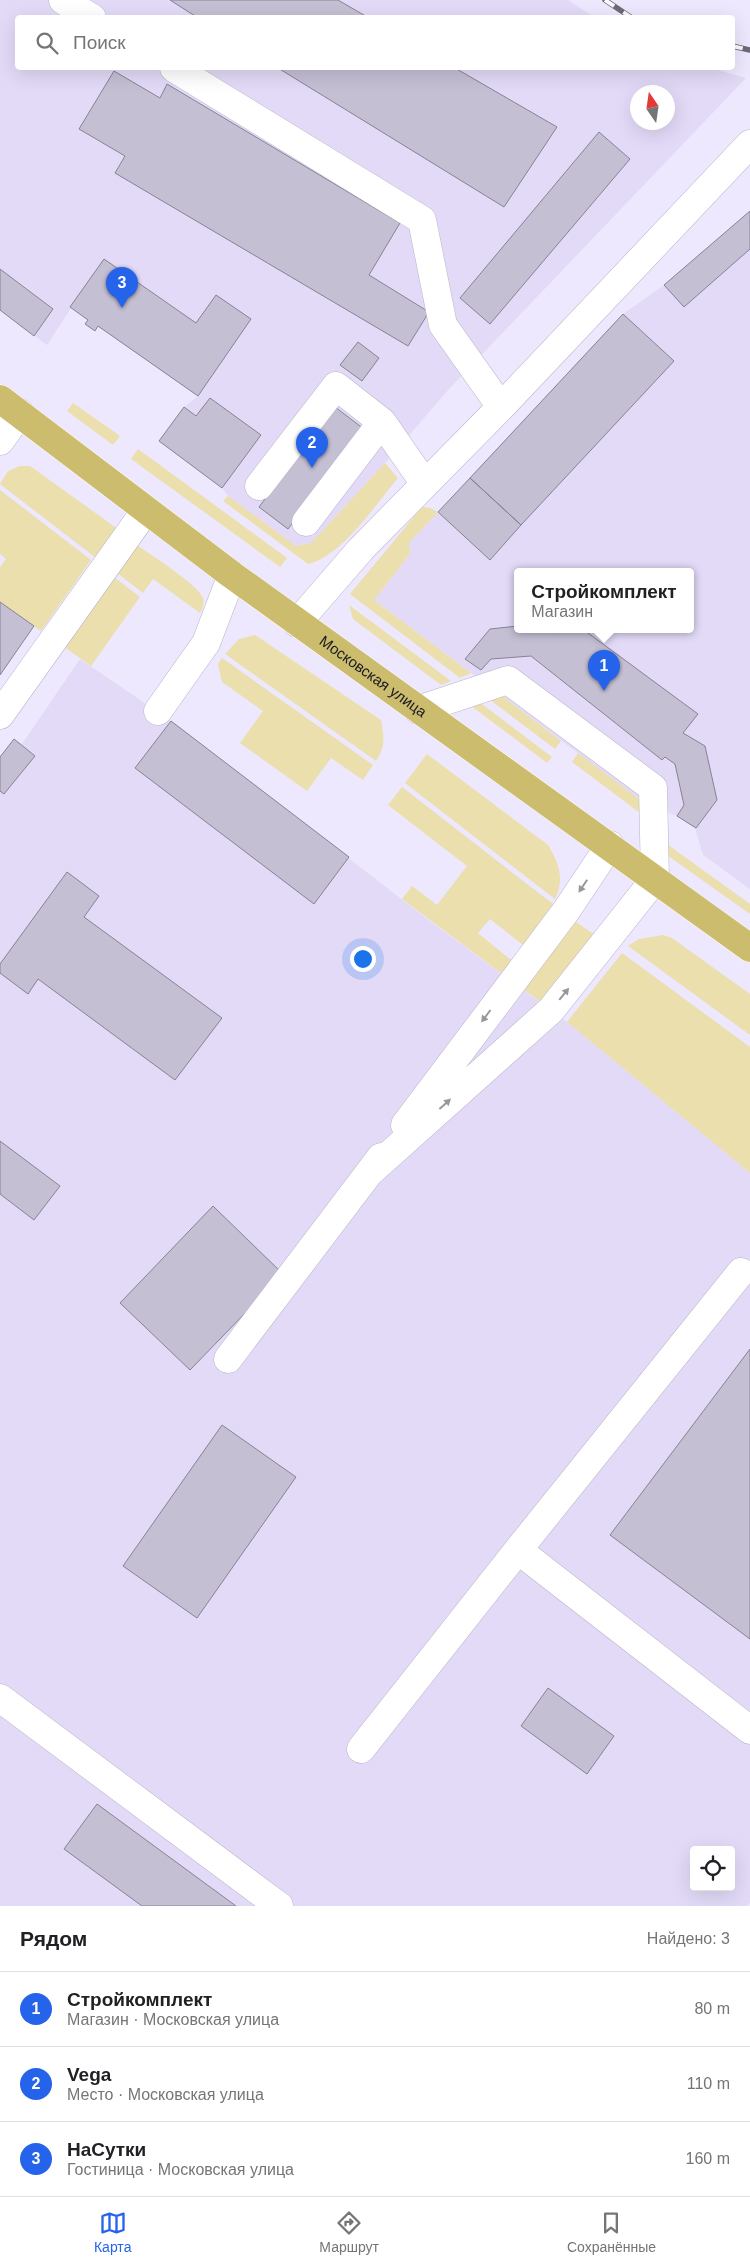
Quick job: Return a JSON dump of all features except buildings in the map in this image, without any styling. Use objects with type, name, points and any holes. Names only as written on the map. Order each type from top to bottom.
[{"type":"main road","name":"Московская улица","points":[[10,406],[297,623],[610,845],[750,948]]},
{"type":"street","points":[[63,0],[87,15]]},
{"type":"street","points":[[177,70],[422,220],[443,325],[500,407]]},
{"type":"street","points":[[297,623],[361,549],[500,407],[750,144]]},
{"type":"street","points":[[259,486],[336,386],[382,422],[425,484]]},
{"type":"street","points":[[0,441],[10,406]]},
{"type":"street","points":[[306,522],[382,422]]},
{"type":"street","points":[[0,715],[146,510]]},
{"type":"street","points":[[158,711],[206,643],[232,575]]},
{"type":"street","points":[[370,1172],[551,1010],[655,879],[653,788],[508,680],[418,710]]},
{"type":"street","points":[[228,1359],[566,911],[610,845]]},
{"type":"street","points":[[361,1749],[741,1272]]},
{"type":"street","points":[[518,1550],[750,1730]]},
{"type":"street","points":[[0,1698],[279,1906]]},
{"type":"shaded area","points":[[0,0],[568,0],[591,15],[15,15],[15,70],[717,70],[746,78],[449,389],[385,463],[311,543],[296,546],[228,496],[222,488],[159,441],[184,407],[198,396],[71,308],[47,345],[0,310]]},
{"type":"shaded area","points":[[750,211],[750,889],[703,855],[695,828],[677,816],[647,805],[374,600],[410,554],[409,543],[623,314],[664,285]]},
{"type":"shaded area","points":[[73,403],[120,436],[113,445],[67,411]]},
{"type":"shaded area","points":[[138,449],[287,558],[280,567],[131,459]]},
{"type":"shaded area","points":[[385,463],[398,478],[369,515],[345,541],[333,551],[308,564],[223,501],[228,496],[296,546],[311,543]]},
{"type":"shaded area","points":[[20,466],[30,466],[122,532],[100,561],[0,484],[8,471]]},
{"type":"shaded area","points":[[0,490],[91,560],[41,631],[0,602],[0,567],[6,559],[0,554]]},
{"type":"shaded area","points":[[422,507],[438,512],[409,543],[410,554],[374,600],[471,673],[460,678],[350,594]]},
{"type":"shaded area","points":[[133,542],[182,577],[199,592],[204,602],[200,613],[153,579],[143,593],[113,570]]},
{"type":"shaded area","points":[[110,574],[140,597],[91,666],[60,644]]},
{"type":"shaded area","points":[[349,605],[451,681],[441,685],[353,619]]},
{"type":"shaded area","points":[[255,635],[381,720],[383,741],[376,761],[225,654],[239,639]]},
{"type":"shaded area","points":[[222,658],[373,765],[363,780],[331,758],[307,791],[240,743],[263,711],[222,682],[218,664]]},
{"type":"shaded area","points":[[80,659],[171,721],[426,918],[567,1022],[750,1173],[750,1903],[747,1906],[0,1906],[0,757],[14,739],[22,744]]},
{"type":"shaded area","points":[[493,689],[561,741],[555,749],[481,693]]},
{"type":"shaded area","points":[[471,696],[552,757],[547,763],[470,705]]},
{"type":"shaded area","points":[[578,753],[647,805],[648,819],[572,762]]},
{"type":"shaded area","points":[[427,754],[548,845],[558,865],[560,878],[555,899],[405,783]]},
{"type":"shaded area","points":[[402,787],[553,904],[523,945],[490,919],[478,933],[511,960],[501,973],[402,899],[412,886],[437,905],[467,866],[388,805]]},
{"type":"shaded area","points":[[664,842],[750,904],[750,914],[664,853]]},
{"type":"shaded area","points":[[576,922],[595,935],[542,1003],[523,989]]},
{"type":"shaded area","points":[[663,935],[672,938],[750,994],[750,1035],[628,946],[639,939]]},
{"type":"shaded area","points":[[622,953],[750,1047],[750,1173],[567,1022]]},
{"type":"railway","points":[[605,0],[628,15]]},
{"type":"railway","points":[[735,47],[750,50]]},
{"type":"place","name":"НаСутки","points":[[122,308]]},
{"type":"place","name":"Vega","points":[[312,468]]},
{"type":"place","name":"Стройкомплект","points":[[604,691]]}]
